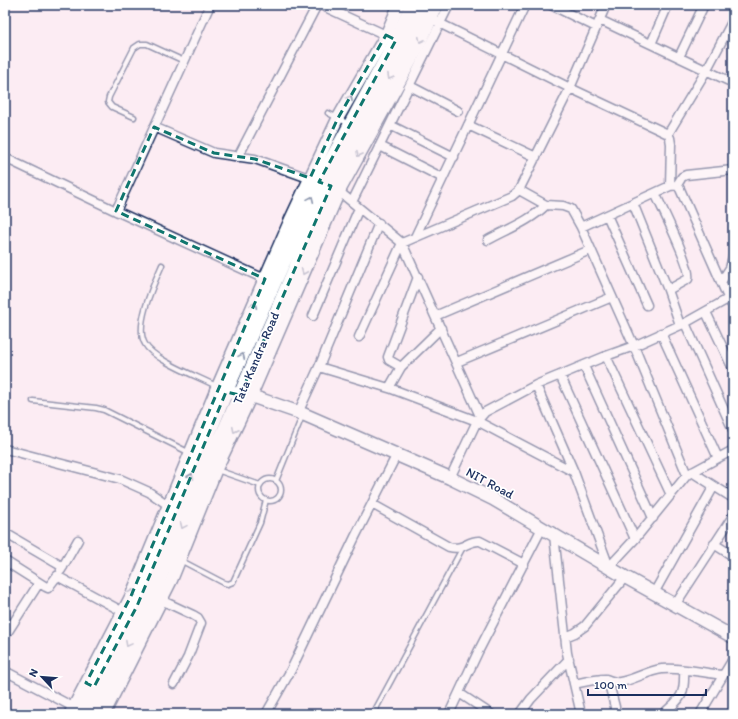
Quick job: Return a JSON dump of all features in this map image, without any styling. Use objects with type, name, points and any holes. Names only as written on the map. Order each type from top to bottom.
[{"type":"main road","name":"Tata Kandra Road","points":[[86,713],[145,612],[213,468],[246,396],[325,184],[350,124],[391,37],[412,5]]},
{"type":"main road","name":"Tata Kandra Road","points":[[86,713],[90,685],[127,614],[137,606],[220,390],[296,220],[325,184],[406,47],[426,5]]},
{"type":"main road","name":"NIT Road","points":[[220,390],[246,396],[300,413],[396,456],[450,478],[493,499],[625,577],[733,637]]},
{"type":"street","points":[[116,211],[210,5]]},
{"type":"street","points":[[238,157],[317,5]]},
{"type":"street","points":[[321,5],[391,37]]},
{"type":"street","points":[[325,184],[333,116],[391,37],[399,5]]},
{"type":"street","points":[[352,202],[410,86],[436,22],[438,5]]},
{"type":"street","points":[[325,184],[449,5]]},
{"type":"street","points":[[416,236],[525,5]]},
{"type":"street","points":[[551,5],[651,44],[733,83]]},
{"type":"street","points":[[359,337],[402,243],[512,196],[519,190],[570,88],[606,5]]},
{"type":"street","points":[[651,44],[668,5]]},
{"type":"street","points":[[680,57],[704,5]]},
{"type":"street","points":[[668,134],[706,71],[733,20]]},
{"type":"street","points":[[436,22],[668,134],[671,144],[674,186]]},
{"type":"street","points":[[410,86],[458,111]]},
{"type":"street","points":[[390,125],[454,156]]},
{"type":"street","points":[[468,125],[536,157]]},
{"type":"street","points":[[154,127],[214,153],[255,159],[325,184],[352,202],[402,243],[457,362],[479,418]]},
{"type":"street","points":[[380,146],[444,178]]},
{"type":"street","points":[[5,158],[116,211],[270,281]]},
{"type":"street","points":[[580,227],[674,186],[682,177],[686,175],[733,170]]},
{"type":"street","points":[[674,186],[680,189],[731,303]]},
{"type":"street","points":[[519,190],[546,205],[568,207],[571,209],[612,297],[690,474],[714,486],[733,498]]},
{"type":"street","points":[[655,193],[686,262],[690,275],[688,280],[668,290]]},
{"type":"street","points":[[633,203],[682,324],[733,430]]},
{"type":"street","points":[[488,240],[539,213],[546,205]]},
{"type":"street","points":[[313,316],[359,208]]},
{"type":"street","points":[[607,215],[646,305]]},
{"type":"street","points":[[300,413],[379,223]]},
{"type":"street","points":[[436,316],[590,250]]},
{"type":"street","points":[[721,282],[730,268],[733,256]]},
{"type":"street","points":[[401,368],[388,359],[418,277]]},
{"type":"street","points":[[457,362],[612,297]]},
{"type":"street","points":[[450,478],[479,418],[485,412],[536,385],[634,346],[682,324],[726,300],[731,303]]},
{"type":"street","points":[[706,312],[733,369]]},
{"type":"street","points":[[389,388],[401,368],[441,328]]},
{"type":"street","points":[[661,333],[718,458]]},
{"type":"street","points":[[606,356],[671,495]]},
{"type":"street","points":[[584,366],[653,518]]},
{"type":"street","points":[[319,367],[389,388],[479,418],[574,472]]},
{"type":"street","points":[[560,376],[635,539]]},
{"type":"street","points":[[536,385],[574,472],[609,567],[635,539],[690,474],[733,450]]},
{"type":"street","points":[[57,576],[127,614],[131,596],[168,505],[190,453],[220,390]]},
{"type":"street","points":[[5,449],[120,478],[149,492],[168,505]]},
{"type":"street","points":[[266,714],[291,670],[396,456]]},
{"type":"street","points":[[5,672],[86,713],[161,600],[180,560],[213,468]]},
{"type":"street","points":[[654,593],[714,486]]},
{"type":"street","points":[[372,504],[449,546],[455,548],[463,547],[476,541],[480,541],[524,564]]},
{"type":"street","points":[[675,605],[733,516]]},
{"type":"street","points":[[449,714],[478,652],[542,528]]},
{"type":"street","points":[[5,533],[62,567]]},
{"type":"street","points":[[554,535],[565,637],[581,714]]},
{"type":"street","points":[[5,561],[48,588],[57,576],[78,540]]},
{"type":"street","points":[[714,544],[733,556]]},
{"type":"street","points":[[565,637],[586,626],[625,577]]},
{"type":"street","points":[[5,636],[39,583]]},
{"type":"street","points":[[161,600],[193,615],[198,618],[201,623],[188,656],[174,684]]},
{"type":"street","points":[[520,714],[530,700],[569,659]]},
{"type":"street","points":[[700,714],[733,659]]},
{"type":"street","points":[[574,684],[596,680],[608,680],[618,683],[661,669],[684,670],[723,675]]},
{"type":"street","points":[[663,714],[679,700],[682,695],[685,684],[684,670]]},
{"type":"street","points":[[608,680],[615,707],[614,714]]},
{"type":"street","points":[[459,693],[491,714]]},
{"type":"lane","points":[[134,117],[112,106],[108,102],[109,97],[134,48],[140,44],[147,44],[184,62]]},
{"type":"lane","points":[[333,116],[350,124]]},
{"type":"lane","points":[[162,265],[145,309],[142,339],[145,346],[150,352],[162,360],[220,390]]},
{"type":"lane","points":[[33,401],[104,410],[190,453]]},
{"type":"lane","points":[[276,481],[300,413]]},
{"type":"lane","points":[[213,468],[260,485]]},
{"type":"lane","points":[[272,479],[280,486],[281,494],[273,501],[266,500],[260,496],[260,485],[265,480],[272,479]]},
{"type":"lane","points":[[180,560],[224,583],[228,584],[232,582],[260,523],[266,500]]},
{"type":"lane","points":[[373,714],[463,547]]},
{"type":"highlighted area","points":[[386,35],[396,40],[319,182],[331,186],[240,395],[226,392],[137,606],[94,687],[86,683],[131,596],[265,279],[116,211],[154,127],[214,153],[255,159],[310,178],[338,118]]}]
